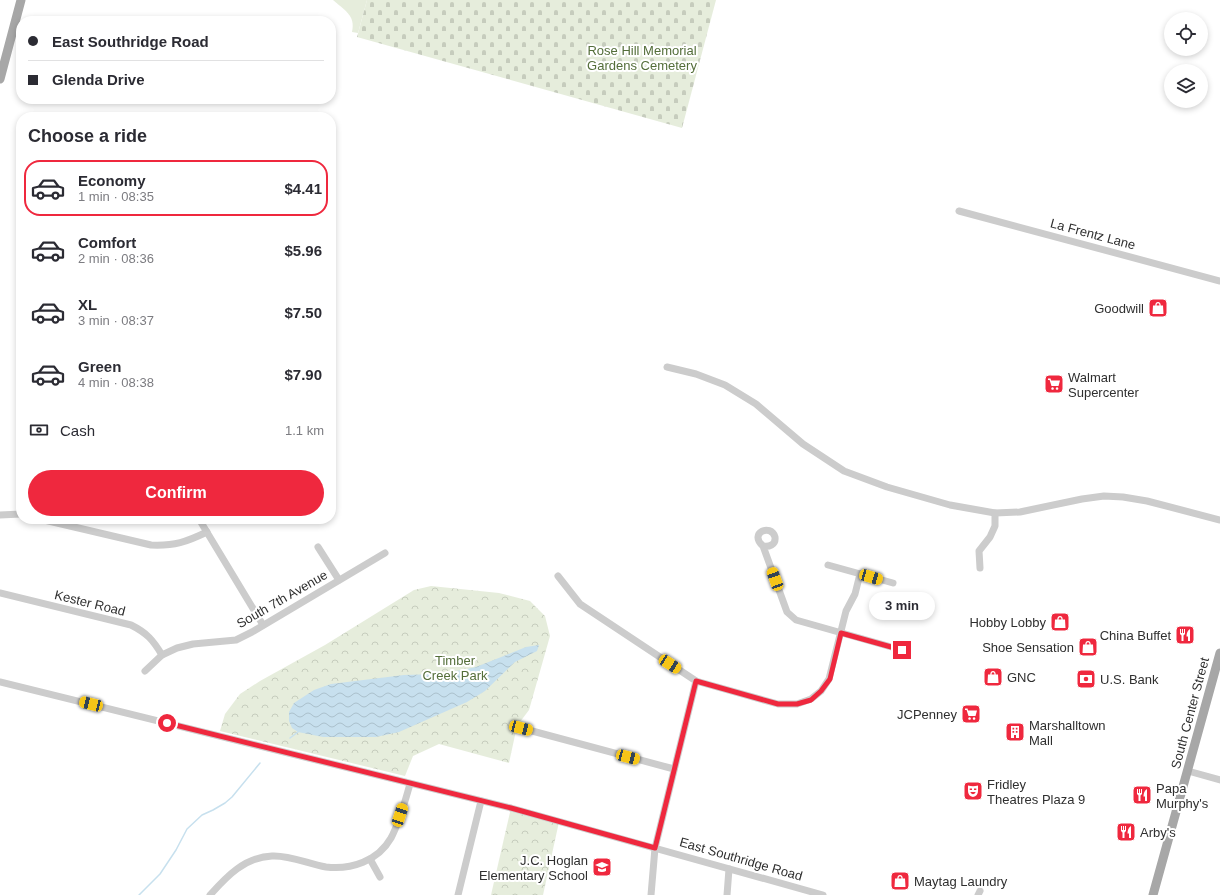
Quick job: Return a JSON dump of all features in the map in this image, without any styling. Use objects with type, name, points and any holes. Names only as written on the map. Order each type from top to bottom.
[{"type":"main road","points":[[17,16],[21,0]]},
{"type":"main road","points":[[0,79],[16,19]]},
{"type":"main road","name":"South Center Street","points":[[1153,895],[1220,653]]},
{"type":"street","name":"La Frentz Lane","points":[[959,211],[1220,281]]},
{"type":"street","points":[[667,367],[696,374],[725,385],[756,404],[803,444],[844,471],[887,487],[950,505],[995,513],[1020,512],[1082,499],[1104,496],[1123,497],[1147,501],[1220,520]]},
{"type":"street","points":[[980,568],[979,551],[990,537],[995,526],[995,513]]},
{"type":"street","points":[[0,515],[16,514]]},
{"type":"street","points":[[61,524],[151,545],[166,546],[184,543],[207,532]]},
{"type":"street","points":[[202,524],[263,625]]},
{"type":"street","points":[[763,546],[787,612],[796,620],[902,650]]},
{"type":"street","points":[[318,547],[339,580]]},
{"type":"street","name":"South 7th Avenue","points":[[145,671],[162,655],[177,648],[193,644],[236,640],[385,553]]},
{"type":"street","points":[[828,565],[893,583]]},
{"type":"street","points":[[558,576],[580,604],[696,681],[778,704],[797,704],[811,700],[821,691],[830,679],[846,611],[855,594],[860,574]]},
{"type":"street","name":"Kester Road","points":[[0,593],[130,625],[143,631],[153,640],[162,655]]},
{"type":"street","points":[[651,895],[655,848],[696,681]]},
{"type":"street","name":"East Southridge Road","points":[[0,682],[481,801],[823,895]]},
{"type":"street","points":[[521,728],[674,769]]},
{"type":"street","points":[[1188,771],[1220,780]]},
{"type":"street","points":[[210,895],[231,872],[255,859],[272,856],[283,857],[326,867],[337,868],[349,867],[370,859],[378,853],[390,839],[398,822],[410,784]]},
{"type":"street","points":[[458,895],[481,801]]},
{"type":"street","points":[[370,859],[380,877]]},
{"type":"street","points":[[727,895],[729,869]]},
{"type":"green space","points":[[333,0],[367,0],[358,33],[352,32],[353,26],[351,17]]},
{"type":"green space","name":"Rose Hill Memorial Gardens Cemetery","points":[[367,0],[716,0],[682,128],[357,37]]},
{"type":"green space","name":"Timber Creek Park","points":[[431,586],[499,593],[530,601],[545,616],[550,636],[529,710],[517,726],[509,763],[439,744],[413,756],[405,776],[220,731],[225,714],[240,694],[260,681],[325,645],[414,590]]},
{"type":"green space","points":[[511,808],[559,822],[543,895],[491,895]]},
{"type":"water","points":[[539,645],[537,651],[515,662],[485,691],[467,702],[399,732],[376,737],[323,737],[298,732],[292,728],[289,721],[289,712],[294,703],[314,690],[331,684],[404,675],[437,674],[462,670],[476,667],[526,647]]},
{"type":"waterway","points":[[290,738],[298,732]]},
{"type":"waterway","points":[[139,895],[160,874],[176,850],[187,829],[202,815],[225,803],[232,797],[260,763]]},
{"type":"place","name":"Goodwill","points":[[1158,308]]},
{"type":"place","name":"Walmart Supercenter","points":[[1054,384]]},
{"type":"place","name":"Hobby Lobby","points":[[1060,622]]},
{"type":"place","name":"China Buffet","points":[[1185,635]]},
{"type":"place","name":"Shoe Sensation","points":[[1088,647]]},
{"type":"place","name":"GNC","points":[[993,677]]},
{"type":"place","name":"U.S. Bank","points":[[1086,679]]},
{"type":"place","name":"JCPenney","points":[[971,714]]},
{"type":"place","name":"Marshalltown Mall","points":[[1015,732]]},
{"type":"place","name":"Fridley Theatres Plaza 9","points":[[973,791]]},
{"type":"place","name":"Papa Murphy's","points":[[1142,795]]},
{"type":"place","name":"Arby's","points":[[1126,832]]},
{"type":"place","name":"J.C. Hoglan Elementary School","points":[[602,867]]},
{"type":"place","name":"Maytag Laundry","points":[[900,881]]},
{"type":"route","points":[[167,723],[511,808],[655,848],[696,681],[778,704],[797,704],[811,700],[821,691],[830,679],[841,633],[902,650]]}]
